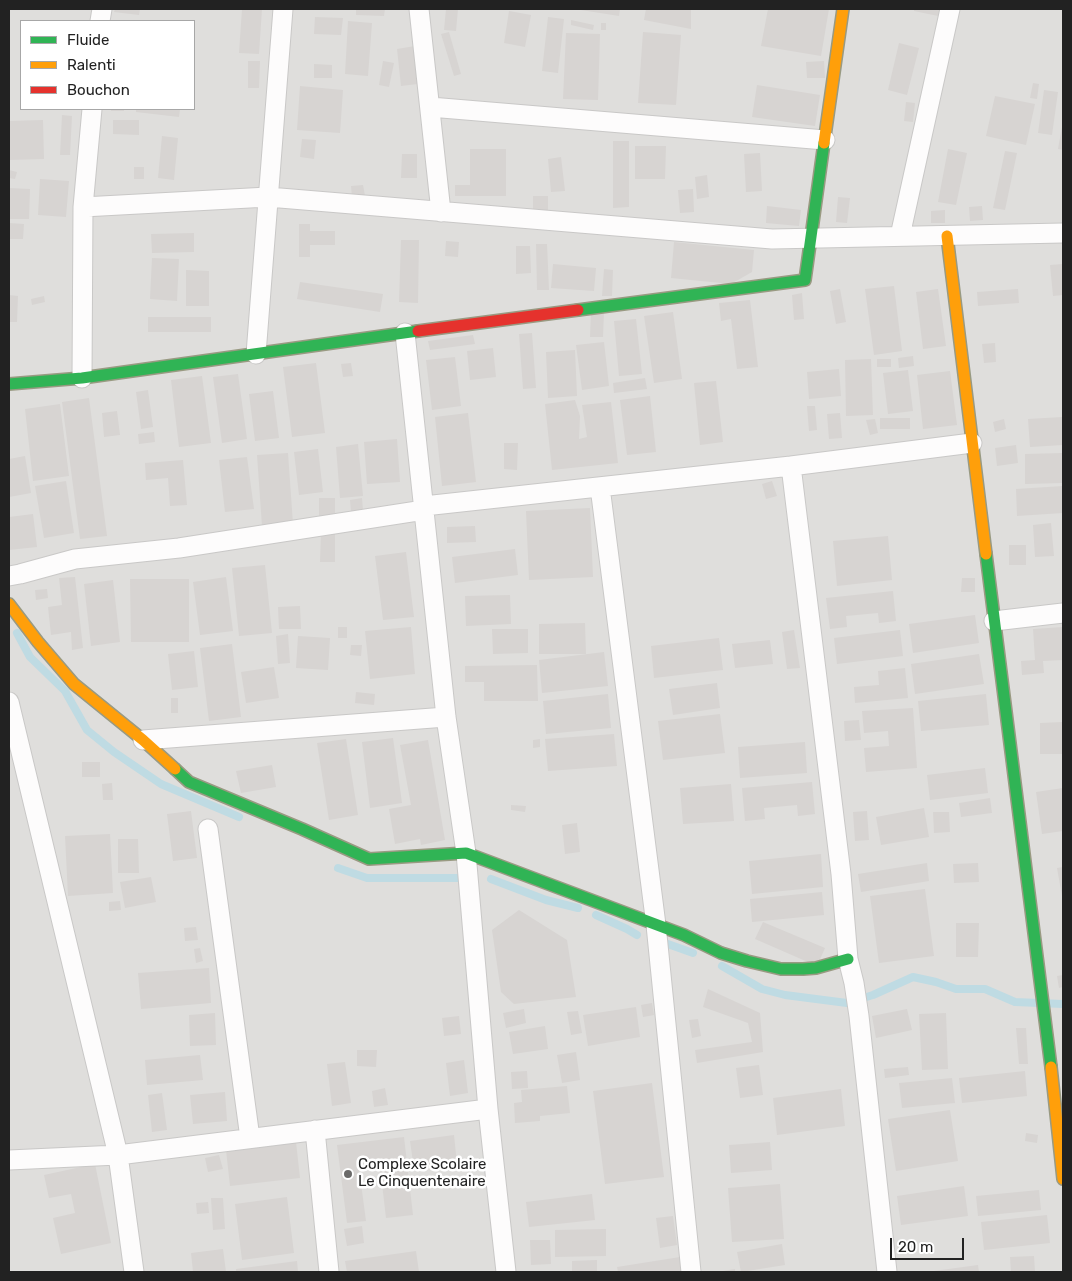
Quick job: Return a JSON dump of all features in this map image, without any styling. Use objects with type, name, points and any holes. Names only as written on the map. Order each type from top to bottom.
[{"type":"street","points":[[256,354],[283,9]]},
{"type":"street","points":[[419,9],[442,212]]},
{"type":"street","points":[[9,384],[82,378],[805,280],[843,9]]},
{"type":"street","points":[[900,236],[950,9]]},
{"type":"street","points":[[430,107],[825,140]]},
{"type":"street","points":[[82,378],[83,207],[92,110]]},
{"type":"street","points":[[83,207],[268,197],[772,239],[1063,233]]},
{"type":"street","points":[[947,236],[1046,1025],[1063,1178]]},
{"type":"street","points":[[405,333],[446,717],[466,853],[488,1109],[506,1272]]},
{"type":"street","points":[[9,576],[75,559],[179,548],[424,508],[791,466],[972,443]]},
{"type":"street","points":[[791,466],[840,874],[848,959],[859,1016],[887,1272]]},
{"type":"street","points":[[600,487],[656,925],[691,1272]]},
{"type":"street","points":[[9,604],[74,684],[143,740],[189,782],[369,859],[466,853],[684,935],[721,952],[747,960],[781,968],[803,969],[816,968],[848,959]]},
{"type":"street","points":[[994,621],[1063,613]]},
{"type":"street","points":[[9,702],[118,1155],[134,1272]]},
{"type":"street","points":[[143,740],[446,717]]},
{"type":"street","points":[[208,828],[250,1138]]},
{"type":"street","points":[[9,1160],[118,1155],[488,1109]]},
{"type":"street","points":[[315,1130],[329,1272]]},
{"type":"shaded area","points":[[9,9],[1063,9],[1063,1272],[9,1272]]},
{"type":"building","points":[[115,9],[140,9],[139,15],[114,12]]},
{"type":"building","points":[[242,9],[262,9],[259,54],[239,53]]},
{"type":"building","points":[[356,9],[385,9],[384,16],[356,15]]},
{"type":"building","points":[[446,9],[458,9],[456,31],[444,30]]},
{"type":"building","points":[[581,9],[620,9],[619,16]]},
{"type":"building","points":[[646,9],[691,9],[691,29],[644,20]]},
{"type":"building","points":[[768,9],[829,9],[821,56],[761,46]]},
{"type":"building","points":[[914,9],[944,9],[943,17],[914,11]]},
{"type":"building","points":[[509,11],[531,15],[525,47],[504,43]]},
{"type":"building","points":[[315,17],[343,18],[341,35],[314,34]]},
{"type":"building","points":[[548,17],[564,19],[558,73],[542,71]]},
{"type":"building","points":[[571,20],[594,25],[593,30],[571,25]]},
{"type":"building","points":[[348,21],[372,23],[368,76],[345,74]]},
{"type":"building","points":[[601,23],[606,23],[606,30],[601,30]]},
{"type":"building","points":[[449,32],[461,74],[454,76],[441,34]]},
{"type":"building","points":[[643,32],[681,35],[676,105],[638,103]]},
{"type":"building","points":[[566,33],[600,34],[598,100],[563,99]]},
{"type":"building","points":[[899,43],[919,48],[907,95],[888,90]]},
{"type":"building","points":[[421,45],[426,83],[401,86],[397,49]]},
{"type":"building","points":[[248,61],[260,61],[259,88],[248,88]]},
{"type":"building","points":[[383,61],[394,63],[389,87],[379,85]]},
{"type":"building","points":[[824,61],[825,78],[807,78],[806,62]]},
{"type":"building","points":[[314,64],[332,65],[332,78],[314,78]]},
{"type":"building","points":[[1033,83],[1039,84],[1037,99],[1030,98]]},
{"type":"building","points":[[757,85],[820,95],[815,126],[752,117]]},
{"type":"building","points":[[300,86],[343,90],[340,133],[297,130]]},
{"type":"building","points":[[1044,90],[1058,92],[1052,135],[1038,133]]},
{"type":"building","points":[[995,96],[1035,104],[1026,145],[986,136]]},
{"type":"building","points":[[906,102],[915,103],[913,122],[904,121]]},
{"type":"building","points":[[136,110],[180,110],[179,117],[136,112]]},
{"type":"building","points":[[62,115],[72,116],[70,155],[60,155]]},
{"type":"building","points":[[43,120],[44,159],[9,160],[9,121]]},
{"type":"building","points":[[113,120],[139,120],[139,135],[113,134]]},
{"type":"building","points":[[1063,127],[1063,150],[1058,149]]},
{"type":"building","points":[[162,136],[178,138],[174,180],[158,178]]},
{"type":"building","points":[[302,139],[316,140],[314,159],[300,157]]},
{"type":"building","points":[[613,141],[629,141],[629,207],[613,208]]},
{"type":"building","points":[[635,146],[666,146],[665,179],[635,179]]},
{"type":"building","points":[[470,149],[506,149],[506,196],[455,196],[455,185],[470,185]]},
{"type":"building","points":[[948,149],[967,153],[956,205],[938,202]]},
{"type":"building","points":[[1005,151],[1017,153],[1005,210],[993,208]]},
{"type":"building","points":[[760,153],[762,191],[746,192],[744,154]]},
{"type":"building","points":[[402,154],[417,154],[417,178],[401,178]]},
{"type":"building","points":[[561,157],[565,191],[551,192],[548,159]]},
{"type":"building","points":[[134,167],[144,167],[144,179],[134,179]]},
{"type":"building","points":[[9,170],[17,172],[15,179],[9,178]]},
{"type":"building","points":[[707,175],[709,197],[697,199],[695,177]]},
{"type":"building","points":[[40,179],[69,181],[66,217],[38,215]]},
{"type":"building","points":[[363,185],[365,196],[352,197],[351,186]]},
{"type":"building","points":[[9,188],[30,189],[29,219],[9,219]]},
{"type":"building","points":[[693,189],[694,212],[680,213],[678,190]]},
{"type":"building","points":[[533,196],[548,196],[548,211],[533,211]]},
{"type":"building","points":[[838,197],[850,198],[847,223],[836,222]]},
{"type":"building","points":[[767,206],[801,210],[799,226],[766,223]]},
{"type":"building","points":[[982,206],[983,220],[970,221],[969,207]]},
{"type":"building","points":[[945,210],[945,223],[931,223],[931,211]]},
{"type":"building","points":[[9,223],[24,224],[23,239],[9,239]]},
{"type":"building","points":[[299,224],[310,224],[310,231],[335,231],[335,245],[310,245],[310,257],[299,257]]},
{"type":"building","points":[[194,233],[194,252],[152,253],[151,234]]},
{"type":"building","points":[[401,240],[419,240],[418,303],[399,302]]},
{"type":"building","points":[[446,241],[459,242],[458,257],[445,256]]},
{"type":"building","points":[[674,242],[754,250],[752,272],[731,284],[671,278]]},
{"type":"building","points":[[536,244],[547,244],[549,290],[537,290]]},
{"type":"building","points":[[516,246],[530,246],[531,273],[516,274]]},
{"type":"building","points":[[152,258],[179,259],[177,301],[150,299]]},
{"type":"building","points":[[553,264],[596,268],[594,291],[551,288]]},
{"type":"building","points":[[1063,264],[1063,295],[1053,296],[1050,265]]},
{"type":"building","points":[[604,269],[613,270],[612,296],[602,296]]},
{"type":"building","points":[[186,270],[209,271],[209,306],[186,306]]},
{"type":"building","points":[[300,282],[383,294],[380,312],[297,299]]},
{"type":"building","points":[[894,286],[902,351],[874,355],[865,289]]},
{"type":"building","points":[[840,289],[846,322],[836,324],[830,291]]},
{"type":"building","points":[[938,289],[946,346],[923,349],[916,292]]},
{"type":"building","points":[[1018,289],[1019,303],[978,306],[977,292]]},
{"type":"building","points":[[802,293],[804,319],[794,320],[792,295]]},
{"type":"building","points":[[9,295],[18,296],[17,322],[9,322]]},
{"type":"building","points":[[44,296],[45,302],[32,305],[31,299]]},
{"type":"building","points":[[750,300],[758,367],[737,369],[731,319],[721,321],[719,303]]},
{"type":"building","points":[[591,311],[604,312],[603,337],[590,337]]},
{"type":"building","points":[[673,312],[682,379],[654,383],[644,316]]},
{"type":"building","points":[[148,317],[211,317],[211,332],[148,332]]},
{"type":"building","points":[[636,319],[642,374],[619,376],[614,321]]},
{"type":"building","points":[[532,333],[536,388],[523,389],[519,334]]},
{"type":"building","points":[[473,335],[475,344],[430,350],[428,341]]},
{"type":"building","points":[[604,342],[609,386],[582,390],[576,345]]},
{"type":"building","points":[[995,343],[996,362],[984,363],[982,344]]},
{"type":"building","points":[[493,348],[496,377],[470,380],[467,351]]},
{"type":"building","points":[[575,350],[577,396],[548,398],[546,352]]},
{"type":"building","points":[[913,356],[914,366],[899,368],[898,358]]},
{"type":"building","points":[[455,357],[461,406],[432,410],[426,360]]},
{"type":"building","points":[[871,359],[873,415],[846,416],[845,360]]},
{"type":"building","points":[[877,359],[891,359],[891,367],[877,367]]},
{"type":"building","points":[[316,363],[325,433],[292,437],[283,367]]},
{"type":"building","points":[[351,363],[353,376],[343,377],[341,364]]},
{"type":"building","points":[[839,369],[841,396],[809,399],[807,372]]},
{"type":"building","points":[[908,370],[913,411],[888,414],[883,373]]},
{"type":"building","points":[[950,371],[957,425],[923,429],[917,375]]},
{"type":"building","points":[[238,374],[247,439],[222,443],[213,377]]},
{"type":"building","points":[[202,376],[211,443],[179,447],[171,380]]},
{"type":"building","points":[[645,378],[647,389],[614,393],[613,383]]},
{"type":"building","points":[[716,381],[723,442],[700,445],[694,383]]},
{"type":"building","points":[[148,390],[153,427],[141,429],[136,392]]},
{"type":"building","points":[[273,391],[279,438],[255,441],[249,394]]},
{"type":"building","points":[[650,396],[656,452],[627,455],[620,400]]},
{"type":"building","points":[[89,398],[107,536],[80,539],[62,402]]},
{"type":"building","points":[[575,400],[580,416],[579,439],[587,437],[582,405],[611,402],[618,463],[552,470],[545,404]]},
{"type":"building","points":[[60,404],[69,476],[33,481],[25,409]]},
{"type":"building","points":[[807,406],[815,406],[817,430],[809,431]]},
{"type":"building","points":[[117,411],[120,435],[104,437],[102,413]]},
{"type":"building","points":[[468,413],[476,482],[442,486],[435,417]]},
{"type":"building","points":[[840,413],[842,438],[829,439],[827,414]]},
{"type":"building","points":[[1062,417],[1063,445],[1030,447],[1028,419]]},
{"type":"building","points":[[880,418],[910,418],[910,429],[880,429]]},
{"type":"building","points":[[875,419],[878,433],[870,435],[866,420]]},
{"type":"building","points":[[1004,419],[1006,429],[995,432],[993,422]]},
{"type":"building","points":[[154,432],[155,442],[139,444],[138,434]]},
{"type":"building","points":[[397,439],[400,482],[367,484],[364,442]]},
{"type":"building","points":[[504,443],[518,443],[517,470],[504,469]]},
{"type":"building","points":[[358,444],[363,496],[340,498],[336,447]]},
{"type":"building","points":[[1016,445],[1018,463],[997,466],[995,448]]},
{"type":"building","points":[[318,449],[323,492],[299,495],[294,452]]},
{"type":"building","points":[[288,453],[293,524],[262,526],[257,455]]},
{"type":"building","points":[[1063,453],[1063,483],[1025,484],[1025,454]]},
{"type":"building","points":[[25,456],[31,493],[9,497],[9,459]]},
{"type":"building","points":[[247,457],[254,509],[225,512],[219,460]]},
{"type":"building","points":[[183,460],[187,505],[170,506],[168,478],[146,480],[145,463]]},
{"type":"building","points":[[66,481],[74,533],[44,538],[35,486]]},
{"type":"building","points":[[772,481],[777,496],[766,499],[762,484]]},
{"type":"building","points":[[1063,486],[1063,513],[1017,516],[1016,489]]},
{"type":"building","points":[[319,498],[335,498],[335,522],[319,522]]},
{"type":"building","points":[[362,498],[363,510],[351,511],[350,500]]},
{"type":"building","points":[[590,508],[593,577],[529,580],[526,511]]},
{"type":"building","points":[[33,514],[37,547],[9,550],[9,517]]},
{"type":"building","points":[[1051,523],[1054,556],[1035,557],[1033,525]]},
{"type":"building","points":[[475,526],[476,542],[447,543],[447,527]]},
{"type":"building","points":[[321,533],[335,533],[335,562],[320,562]]},
{"type":"building","points":[[888,536],[892,580],[837,586],[833,541]]},
{"type":"building","points":[[1009,545],[1026,545],[1026,565],[1009,565]]},
{"type":"building","points":[[515,549],[518,575],[455,583],[452,557]]},
{"type":"building","points":[[406,552],[414,617],[383,620],[375,556]]},
{"type":"building","points":[[265,565],[272,633],[239,636],[232,568]]},
{"type":"building","points":[[75,577],[83,648],[72,650],[71,632],[51,635],[48,607],[62,605],[59,578]]},
{"type":"building","points":[[226,577],[233,631],[200,635],[193,582]]},
{"type":"building","points":[[962,578],[975,578],[975,592],[961,592]]},
{"type":"building","points":[[130,579],[189,579],[189,642],[131,642]]},
{"type":"building","points":[[113,580],[120,642],[91,646],[84,584]]},
{"type":"building","points":[[47,589],[48,598],[36,600],[35,590]]},
{"type":"building","points":[[893,591],[896,621],[879,623],[878,613],[846,616],[847,627],[830,629],[826,598]]},
{"type":"building","points":[[510,595],[511,624],[466,626],[465,596]]},
{"type":"building","points":[[300,606],[301,629],[279,629],[278,607]]},
{"type":"building","points":[[975,615],[979,643],[913,653],[909,624]]},
{"type":"building","points":[[585,623],[586,654],[539,654],[539,624]]},
{"type":"building","points":[[338,627],[347,627],[347,638],[338,638]]},
{"type":"building","points":[[411,627],[415,674],[370,679],[365,631]]},
{"type":"building","points":[[1063,627],[1063,660],[1043,661],[1044,673],[1022,675],[1021,661],[1035,660],[1033,629]]},
{"type":"building","points":[[492,629],[528,629],[528,653],[493,654]]},
{"type":"building","points":[[794,630],[800,668],[787,669],[782,632]]},
{"type":"building","points":[[900,630],[903,656],[837,664],[834,638]]},
{"type":"building","points":[[288,634],[290,663],[278,664],[276,636]]},
{"type":"building","points":[[298,636],[330,638],[328,670],[296,668]]},
{"type":"building","points":[[719,638],[723,670],[654,678],[651,646]]},
{"type":"building","points":[[770,640],[773,664],[735,668],[732,644]]},
{"type":"building","points":[[232,644],[241,717],[209,721],[200,648]]},
{"type":"building","points":[[351,645],[362,645],[361,656],[350,655]]},
{"type":"building","points":[[194,651],[198,687],[172,690],[168,654]]},
{"type":"building","points":[[604,652],[608,686],[542,693],[539,660]]},
{"type":"building","points":[[979,654],[984,684],[915,694],[911,664]]},
{"type":"building","points":[[537,665],[538,701],[484,701],[484,682],[465,682],[465,666]]},
{"type":"building","points":[[274,667],[279,698],[246,703],[241,672]]},
{"type":"building","points":[[905,668],[908,698],[855,703],[854,687],[879,685],[878,671]]},
{"type":"building","points":[[717,683],[720,708],[673,715],[669,689]]},
{"type":"building","points":[[356,692],[375,694],[374,705],[355,703]]},
{"type":"building","points":[[608,694],[611,728],[546,734],[543,701]]},
{"type":"building","points":[[986,694],[989,725],[921,731],[918,701]]},
{"type":"building","points":[[171,698],[178,698],[178,713],[171,713]]},
{"type":"building","points":[[913,708],[917,768],[866,772],[864,748],[889,746],[888,731],[864,733],[862,711]]},
{"type":"building","points":[[720,714],[725,753],[663,760],[658,721]]},
{"type":"building","points":[[859,720],[861,740],[845,741],[844,721]]},
{"type":"building","points":[[1063,722],[1063,754],[1040,754],[1040,723]]},
{"type":"building","points":[[614,734],[617,766],[548,771],[545,739]]},
{"type":"building","points":[[393,738],[402,803],[370,808],[362,742]]},
{"type":"building","points":[[346,739],[358,815],[329,820],[317,743]]},
{"type":"building","points":[[540,739],[540,747],[533,748],[533,740]]},
{"type":"building","points":[[428,740],[445,840],[421,845],[420,839],[395,844],[389,809],[411,805],[400,745]]},
{"type":"building","points":[[805,742],[807,773],[740,778],[738,747]]},
{"type":"building","points":[[82,762],[100,762],[100,777],[82,777]]},
{"type":"building","points":[[272,765],[276,787],[241,793],[236,771]]},
{"type":"building","points":[[985,768],[988,793],[930,800],[927,775]]},
{"type":"building","points":[[812,782],[815,814],[798,816],[797,805],[764,808],[765,819],[745,821],[742,788]]},
{"type":"building","points":[[112,783],[113,800],[103,800],[102,784]]},
{"type":"building","points":[[731,784],[734,821],[683,824],[680,788]]},
{"type":"building","points":[[1063,788],[1063,831],[1042,834],[1036,792]]},
{"type":"building","points":[[990,798],[992,813],[961,817],[959,803]]},
{"type":"building","points":[[511,805],[526,806],[525,812],[511,810]]},
{"type":"building","points":[[924,808],[929,837],[881,845],[876,817]]},
{"type":"building","points":[[191,811],[197,858],[173,861],[167,814]]},
{"type":"building","points":[[867,811],[869,840],[855,841],[853,812]]},
{"type":"building","points":[[933,812],[949,812],[950,832],[934,833]]},
{"type":"building","points":[[577,823],[580,852],[565,854],[562,825]]},
{"type":"building","points":[[110,834],[113,893],[68,896],[65,836]]},
{"type":"building","points":[[118,839],[138,839],[139,873],[118,873]]},
{"type":"building","points":[[821,854],[823,887],[752,894],[749,861]]},
{"type":"building","points":[[927,863],[929,881],[861,892],[858,874]]},
{"type":"building","points":[[978,863],[979,882],[954,883],[953,864]]},
{"type":"building","points":[[1063,867],[1063,896],[1062,896],[1057,868]]},
{"type":"building","points":[[151,877],[156,902],[125,908],[120,882]]},
{"type":"building","points":[[925,889],[934,956],[879,963],[870,896]]},
{"type":"building","points":[[822,892],[824,915],[752,922],[750,899]]},
{"type":"building","points":[[120,901],[121,910],[109,911],[109,902]]},
{"type":"building","points":[[519,910],[567,940],[576,997],[514,1004],[501,992],[492,930]]},
{"type":"building","points":[[763,922],[825,948],[817,966],[755,939]]},
{"type":"building","points":[[956,923],[979,923],[978,957],[956,957]]},
{"type":"building","points":[[196,927],[198,940],[185,941],[184,928]]},
{"type":"building","points":[[200,948],[203,961],[196,963],[194,949]]},
{"type":"building","points":[[209,968],[211,1003],[141,1009],[138,973]]},
{"type":"building","points":[[1063,975],[1063,987],[1059,988],[1057,976]]},
{"type":"building","points":[[708,989],[760,1013],[763,1052],[697,1063],[695,1050],[752,1042],[748,1023],[703,1007]]},
{"type":"building","points":[[652,1003],[654,1015],[643,1017],[641,1005]]},
{"type":"building","points":[[636,1007],[640,1037],[588,1046],[583,1015]]},
{"type":"building","points":[[524,1009],[526,1023],[506,1028],[503,1013]]},
{"type":"building","points":[[907,1009],[912,1030],[876,1038],[872,1016]]},
{"type":"building","points":[[578,1011],[582,1033],[571,1035],[567,1012]]},
{"type":"building","points":[[215,1013],[216,1045],[190,1046],[189,1015]]},
{"type":"building","points":[[946,1013],[948,1069],[922,1070],[919,1014]]},
{"type":"building","points":[[459,1016],[461,1034],[444,1036],[442,1018]]},
{"type":"building","points":[[698,1019],[701,1036],[692,1038],[689,1020]]},
{"type":"building","points":[[545,1026],[548,1049],[513,1054],[509,1032]]},
{"type":"building","points":[[1016,1028],[1026,1028],[1028,1064],[1019,1064]]},
{"type":"building","points":[[357,1050],[377,1050],[376,1067],[357,1066]]},
{"type":"building","points":[[576,1052],[580,1080],[562,1083],[557,1055]]},
{"type":"building","points":[[200,1055],[203,1080],[147,1085],[145,1060]]},
{"type":"building","points":[[464,1060],[468,1093],[450,1096],[446,1063]]},
{"type":"building","points":[[345,1062],[351,1103],[332,1106],[327,1064]]},
{"type":"building","points":[[759,1065],[763,1095],[740,1098],[736,1068]]},
{"type":"building","points":[[908,1067],[909,1075],[885,1078],[884,1069]]},
{"type":"building","points":[[527,1071],[528,1088],[512,1089],[511,1072]]},
{"type":"building","points":[[1025,1071],[1027,1096],[962,1103],[959,1078]]},
{"type":"building","points":[[952,1078],[955,1103],[902,1108],[899,1083]]},
{"type":"building","points":[[652,1083],[664,1177],[605,1184],[593,1091]]},
{"type":"building","points":[[567,1086],[570,1113],[540,1116],[540,1121],[515,1123],[514,1103],[522,1102],[521,1090]]},
{"type":"building","points":[[385,1088],[388,1105],[374,1107],[372,1091]]},
{"type":"building","points":[[841,1089],[845,1126],[777,1135],[773,1098]]},
{"type":"building","points":[[225,1092],[227,1121],[193,1124],[190,1095]]},
{"type":"building","points":[[162,1093],[167,1130],[152,1132],[148,1095]]},
{"type":"building","points":[[950,1110],[958,1161],[896,1171],[888,1119]]},
{"type":"building","points":[[1026,1133],[1038,1135],[1037,1143],[1025,1141]]},
{"type":"building","points":[[454,1135],[457,1164],[414,1169],[410,1141]]},
{"type":"building","points":[[404,1137],[413,1215],[386,1218],[379,1158],[358,1161],[366,1221],[347,1223],[337,1145]]},
{"type":"building","points":[[296,1142],[300,1178],[230,1186],[226,1150]]},
{"type":"building","points":[[770,1142],[772,1170],[731,1173],[729,1145]]},
{"type":"building","points":[[219,1155],[223,1169],[208,1172],[205,1158]]},
{"type":"building","points":[[95,1164],[111,1243],[61,1254],[53,1218],[75,1213],[71,1194],[49,1198],[44,1175]]},
{"type":"building","points":[[780,1184],[784,1239],[732,1242],[728,1188]]},
{"type":"building","points":[[964,1186],[968,1216],[901,1225],[897,1196]]},
{"type":"building","points":[[1039,1190],[1041,1210],[978,1216],[976,1196]]},
{"type":"building","points":[[592,1194],[595,1220],[529,1227],[526,1202]]},
{"type":"building","points":[[287,1197],[294,1253],[242,1260],[235,1204]]},
{"type":"building","points":[[211,1198],[223,1198],[225,1229],[213,1230]]},
{"type":"building","points":[[208,1202],[209,1213],[197,1214],[196,1203]]},
{"type":"building","points":[[1047,1215],[1050,1243],[984,1250],[981,1222]]},
{"type":"building","points":[[673,1216],[677,1245],[660,1248],[656,1218]]},
{"type":"building","points":[[362,1226],[364,1243],[347,1246],[344,1229]]},
{"type":"building","points":[[606,1229],[606,1256],[555,1257],[555,1230]]},
{"type":"building","points":[[530,1240],[550,1240],[551,1264],[531,1265]]},
{"type":"building","points":[[782,1244],[785,1265],[741,1272],[737,1252]]},
{"type":"building","points":[[223,1249],[226,1272],[193,1272],[191,1253]]},
{"type":"building","points":[[416,1251],[419,1272],[347,1272],[345,1261]]},
{"type":"building","points":[[1034,1256],[1035,1272],[1011,1272],[1010,1257]]},
{"type":"building","points":[[680,1257],[682,1272],[618,1272],[617,1267]]},
{"type":"building","points":[[597,1260],[597,1272],[572,1272],[572,1261]]},
{"type":"building","points":[[297,1261],[298,1272],[236,1272],[236,1269]]},
{"type":"building","points":[[978,1265],[979,1272],[934,1272],[934,1271]]},
{"type":"building","points":[[735,1269],[735,1272],[723,1272],[723,1271]]},
{"type":"waterway","points":[[17,633],[30,657],[65,691],[87,730],[114,752],[161,784],[239,817]]},
{"type":"waterway","points":[[338,868],[367,878],[460,878]]},
{"type":"waterway","points":[[491,879],[546,900],[578,908]]},
{"type":"waterway","points":[[596,915],[637,935]]},
{"type":"waterway","points":[[665,943],[693,953]]},
{"type":"waterway","points":[[722,966],[762,989],[785,995],[847,1003],[873,995],[913,977],[956,989],[985,989],[1015,1002],[1063,1004]]},
{"type":"traffic: fast","points":[[578,310],[805,280],[824,143]]},
{"type":"traffic: fast","points":[[9,384],[82,378],[418,331]]},
{"type":"traffic: fast","points":[[986,554],[1051,1067]]},
{"type":"traffic: fast","points":[[175,769],[189,782],[369,859],[466,853],[684,935],[721,953],[747,961],[781,969],[803,969],[816,968],[848,959]]},
{"type":"traffic: slow","points":[[824,143],[843,9]]},
{"type":"traffic: slow","points":[[947,236],[986,554]]},
{"type":"traffic: slow","points":[[9,604],[74,684],[143,740],[175,769]]},
{"type":"traffic: slow","points":[[1051,1067],[1063,1179]]},
{"type":"traffic: jam","points":[[418,331],[578,310]]},
{"type":"place","name":"Complexe Scolaire Le Cinquentenaire","points":[[348,1174]]}]
